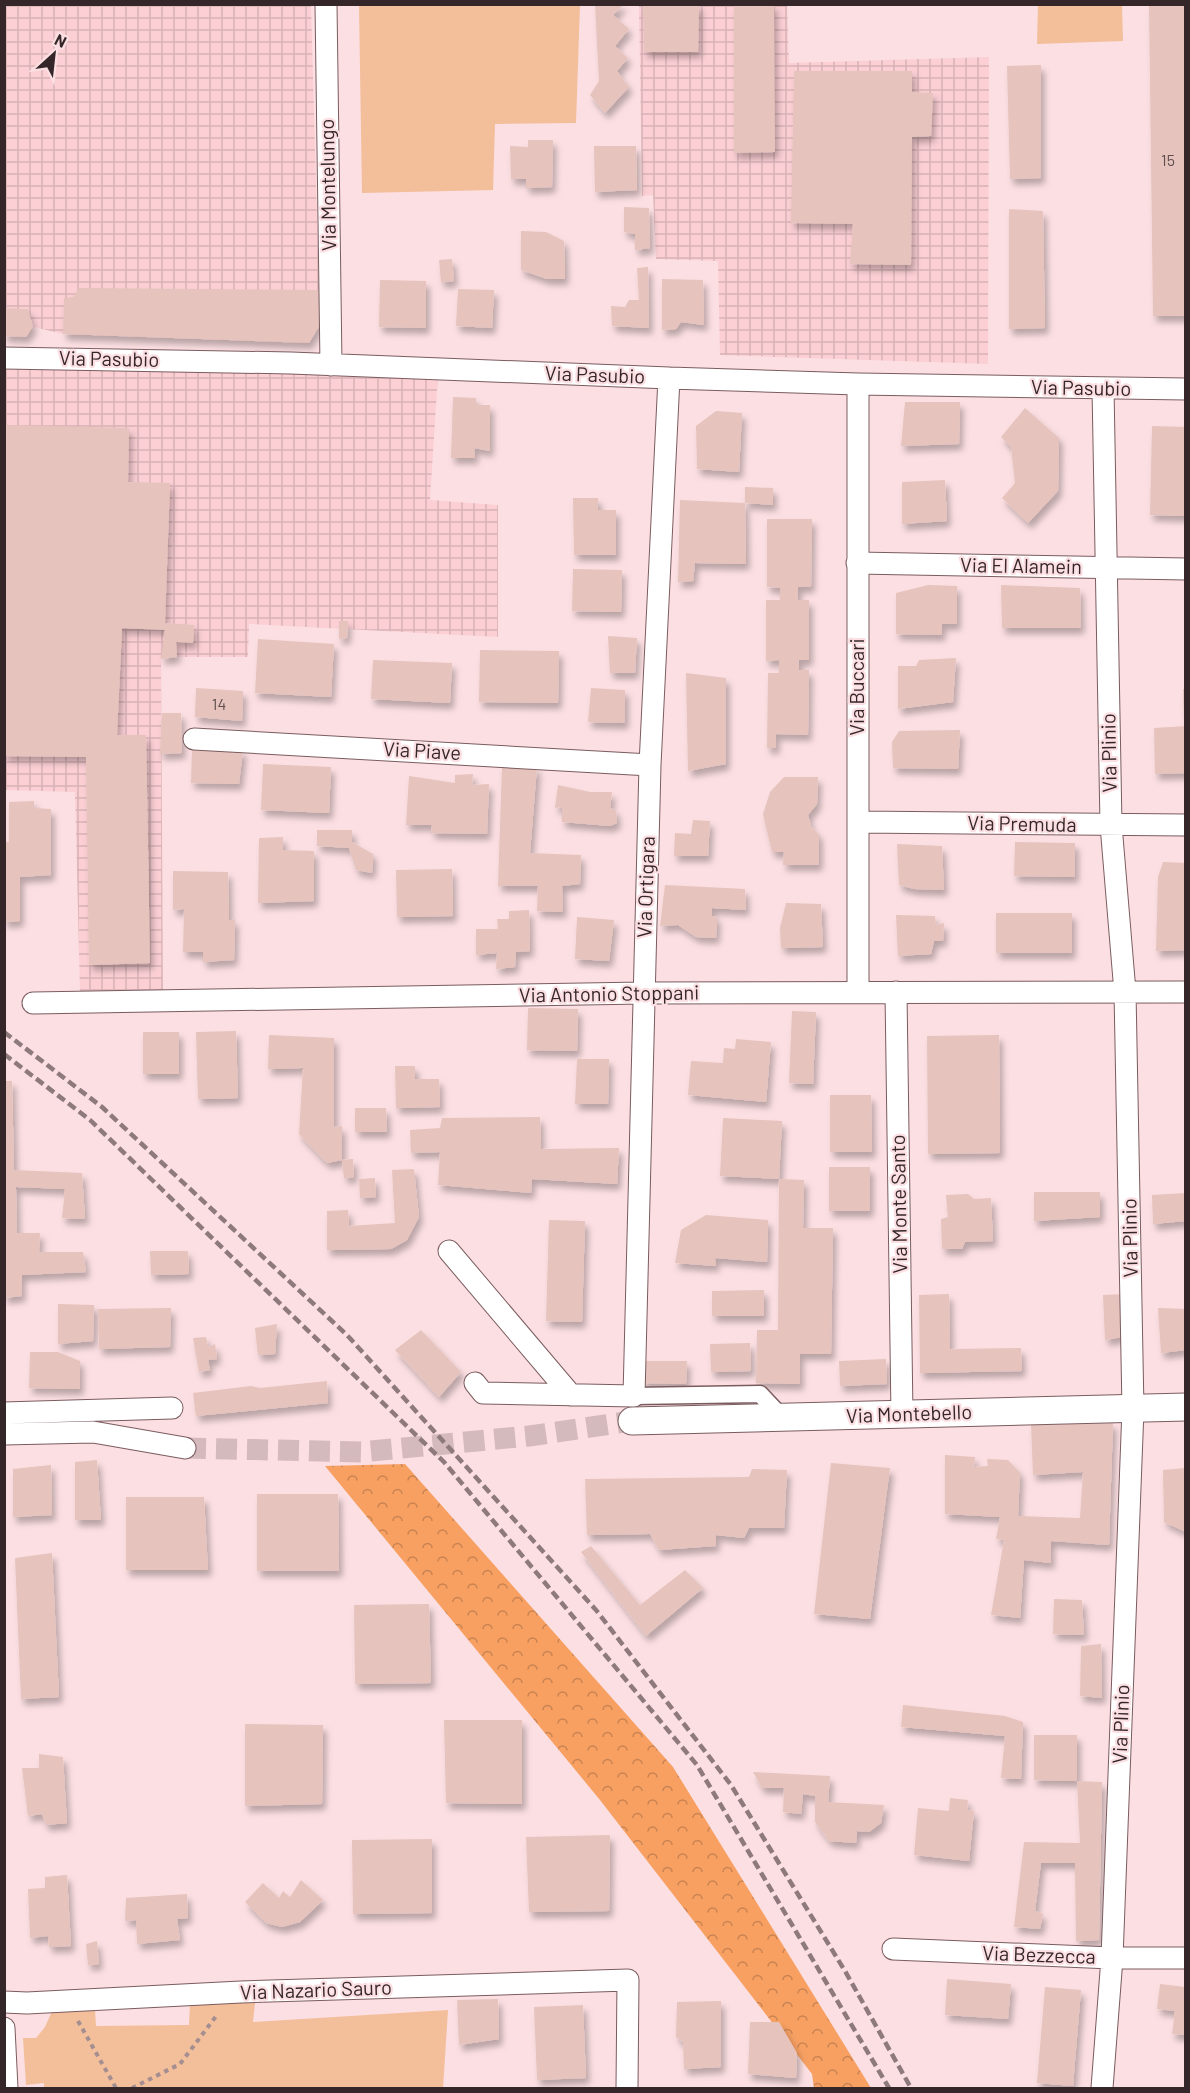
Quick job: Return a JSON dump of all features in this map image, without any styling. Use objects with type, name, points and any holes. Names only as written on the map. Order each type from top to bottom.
[{"type":"street","name":"Via Montelungo","points":[[326,4],[331,365]]},
{"type":"street","name":"Via Pasubio","points":[[4,358],[280,362],[858,384],[1185,389]]},
{"type":"street","name":"Via Ortigara","points":[[633,1409],[650,765],[669,378]]},
{"type":"street","name":"Via Buccari","points":[[858,384],[858,991]]},
{"type":"street","name":"Via Plinio","points":[[1102,2088],[1112,1958],[1132,1409],[1125,992],[1111,825],[1103,388]]},
{"type":"street","name":"Via El Alamein","points":[[857,563],[1185,569]]},
{"type":"street","name":"Via Piave","points":[[194,739],[650,765]]},
{"type":"street","name":"Via Premuda","points":[[858,822],[1185,825]]},
{"type":"street","name":"Via Monte Santo","points":[[896,992],[902,1415]]},
{"type":"street","name":"Via Antonio Stoppani","points":[[33,1003],[643,993],[1185,992]]},
{"type":"street","points":[[449,1251],[571,1395]]},
{"type":"street","points":[[475,1383],[483,1393],[571,1395],[633,1409],[760,1394],[777,1412]]},
{"type":"street","name":"Via Montebello","points":[[633,1409],[902,1415],[1185,1407]]},
{"type":"street","points":[[4,1413],[172,1408]]},
{"type":"street","points":[[4,1434],[93,1432],[185,1448]]},
{"type":"street","name":"Via Bezzecca","points":[[893,1949],[1112,1958],[1185,1958]]},
{"type":"street","name":"Via Nazario Sauro","points":[[4,2002],[628,1980],[627,2088]]},
{"type":"street","points":[[4,2028],[7,2088]]},
{"type":"path","points":[[132,2088],[180,2064],[226,2002],[241,1992]]},
{"type":"path","points":[[67,2000],[116,2088]]},
{"type":"shaded area","points":[[5,5],[311,5],[320,325],[309,343],[63,334],[34,327],[26,337],[5,336]]},
{"type":"shaded area","points":[[359,5],[580,5],[576,123],[495,124],[493,190],[362,193]]},
{"type":"shaded area","points":[[639,5],[787,5],[789,63],[989,57],[988,364],[720,355],[718,261],[656,259],[653,195],[642,196]]},
{"type":"shaded area","points":[[1038,5],[1122,5],[1123,41],[1037,44]]},
{"type":"shaded area","points":[[5,367],[438,374],[430,500],[498,505],[498,637],[249,624],[248,657],[161,659],[163,990],[80,993],[75,792],[5,790]]},
{"type":"shaded area","points":[[255,2003],[253,2022],[448,2010],[443,2088],[44,2088],[44,2083],[26,2085],[23,2038],[36,2038],[45,2027],[53,2009],[95,2010],[96,2026],[189,2025],[190,2004]]},
{"type":"green space","points":[[405,1464],[673,1767],[871,2088],[814,2088],[812,2074],[600,1800],[325,1466]]},
{"type":"building","points":[[595,4],[624,4],[613,15],[629,29],[615,46],[628,58],[617,71],[629,87],[605,113],[590,95],[599,81]]},
{"type":"building","points":[[643,4],[699,4],[698,52],[644,52]]},
{"type":"building","points":[[734,4],[774,4],[775,152],[734,153]]},
{"type":"building","points":[[1149,4],[1186,4],[1186,316],[1153,316]]},
{"type":"building","points":[[1041,65],[1041,178],[1010,179],[1007,66]]},
{"type":"building","points":[[794,71],[912,71],[912,92],[933,93],[931,136],[912,137],[911,265],[850,264],[853,224],[791,223]]},
{"type":"building","points":[[528,140],[553,140],[552,187],[526,188],[526,179],[511,179],[510,146],[528,147]]},
{"type":"building","points":[[594,146],[636,146],[637,190],[595,192]]},
{"type":"building","points":[[624,207],[649,208],[650,248],[635,250],[635,234],[624,232]]},
{"type":"building","points":[[1009,209],[1043,211],[1045,328],[1009,329]]},
{"type":"building","points":[[521,231],[546,232],[564,241],[565,279],[547,279],[521,270]]},
{"type":"building","points":[[452,259],[454,281],[441,282],[439,260]]},
{"type":"building","points":[[648,267],[649,328],[612,326],[611,306],[625,307],[629,300],[639,300],[637,268]]},
{"type":"building","points":[[662,279],[703,280],[704,325],[681,322],[676,329],[662,330]]},
{"type":"building","points":[[380,280],[426,281],[426,328],[379,327]]},
{"type":"building","points":[[79,288],[318,290],[320,325],[309,343],[63,334],[64,298],[73,297]]},
{"type":"building","points":[[458,289],[494,290],[492,328],[456,326]]},
{"type":"building","points":[[4,308],[28,309],[33,327],[26,337],[4,336]]},
{"type":"building","points":[[453,397],[476,398],[476,405],[490,405],[490,451],[474,448],[475,458],[451,458]]},
{"type":"building","points":[[905,402],[960,402],[959,444],[901,446]]},
{"type":"building","points":[[1025,408],[1059,438],[1058,491],[1028,523],[1002,498],[1015,483],[1011,447],[1001,437]]},
{"type":"building","points":[[716,411],[742,413],[739,472],[697,469],[696,426]]},
{"type":"building","points":[[4,425],[129,428],[128,482],[170,483],[165,623],[194,625],[193,643],[176,642],[177,657],[161,659],[165,630],[122,628],[117,735],[146,735],[150,963],[89,965],[86,757],[4,756]]},
{"type":"building","points":[[1152,426],[1186,427],[1186,516],[1150,515]]},
{"type":"building","points":[[945,480],[947,521],[902,524],[902,482]]},
{"type":"building","points":[[745,487],[773,488],[773,505],[745,503]]},
{"type":"building","points":[[573,498],[598,498],[598,510],[616,510],[616,555],[574,555]]},
{"type":"building","points":[[680,500],[745,503],[746,564],[695,563],[693,581],[678,582]]},
{"type":"building","points":[[767,519],[812,519],[811,587],[798,587],[798,600],[809,600],[809,660],[799,660],[799,670],[809,670],[808,735],[776,734],[776,748],[767,748],[768,673],[779,673],[779,660],[766,661],[766,600],[780,600],[780,588],[767,587]]},
{"type":"building","points":[[573,569],[622,570],[621,612],[572,611]]},
{"type":"building","points":[[928,585],[957,586],[957,624],[942,624],[942,635],[896,634],[896,593]]},
{"type":"building","points":[[1001,585],[1080,588],[1081,628],[1002,628]]},
{"type":"building","points":[[339,621],[348,621],[347,638],[339,639]]},
{"type":"building","points":[[608,636],[637,638],[635,673],[610,673]]},
{"type":"building","points":[[258,639],[334,644],[331,697],[255,693]]},
{"type":"building","points":[[480,650],[559,651],[558,703],[479,702]]},
{"type":"building","points":[[956,658],[953,702],[898,709],[898,666],[916,666],[919,660]]},
{"type":"building","points":[[373,660],[452,663],[450,703],[371,699]]},
{"type":"building","points":[[686,673],[726,678],[726,764],[688,771]]},
{"type":"building","points":[[196,688],[243,691],[242,721],[195,717]]},
{"type":"building","points":[[591,688],[625,690],[625,723],[588,722]]},
{"type":"building","points":[[1183,689],[1186,689],[1186,724],[1184,724]]},
{"type":"building","points":[[162,713],[181,713],[182,753],[160,754]]},
{"type":"building","points":[[1186,726],[1186,773],[1155,774],[1154,728]]},
{"type":"building","points":[[960,730],[958,769],[893,768],[892,742],[899,731]]},
{"type":"building","points":[[192,748],[243,750],[239,784],[191,783]]},
{"type":"building","points":[[263,764],[331,767],[329,813],[261,810]]},
{"type":"building","points":[[502,766],[537,767],[530,853],[581,855],[580,884],[562,886],[563,912],[537,911],[538,886],[498,886]]},
{"type":"building","points":[[473,774],[472,785],[489,784],[487,834],[431,833],[432,825],[406,825],[409,776],[455,783],[455,775]]},
{"type":"building","points":[[784,777],[818,777],[817,804],[808,815],[811,826],[819,835],[819,865],[783,865],[784,852],[772,852],[763,814],[770,792]]},
{"type":"building","points":[[558,785],[590,792],[612,792],[610,808],[616,810],[617,823],[610,826],[562,822],[562,807],[555,808]]},
{"type":"building","points":[[34,801],[34,808],[51,809],[51,875],[20,877],[20,921],[4,922],[4,842],[9,842],[9,802]]},
{"type":"building","points":[[693,820],[710,821],[708,856],[674,856],[675,833],[691,834]]},
{"type":"building","points":[[317,830],[352,830],[352,842],[373,854],[372,873],[356,870],[349,848],[317,846]]},
{"type":"building","points":[[283,837],[283,850],[314,851],[314,901],[258,903],[259,838]]},
{"type":"building","points":[[1015,842],[1075,843],[1075,877],[1014,876]]},
{"type":"building","points":[[897,844],[942,846],[944,890],[914,889],[899,885]]},
{"type":"building","points":[[1163,862],[1186,863],[1186,950],[1156,951],[1158,877]]},
{"type":"building","points":[[452,869],[453,916],[397,917],[396,870]]},
{"type":"building","points":[[173,871],[228,872],[229,921],[235,919],[234,960],[203,962],[203,952],[183,952],[184,909],[173,910]]},
{"type":"building","points":[[665,885],[745,889],[746,910],[712,908],[712,916],[717,917],[716,938],[696,937],[678,925],[660,926]]},
{"type":"building","points":[[786,903],[821,904],[823,947],[781,948],[780,928]]},
{"type":"building","points":[[529,910],[530,951],[516,952],[515,967],[496,969],[497,953],[476,955],[476,929],[498,929],[497,919],[509,919],[509,911]]},
{"type":"building","points":[[996,913],[1072,913],[1072,953],[996,953]]},
{"type":"building","points":[[896,915],[935,916],[936,925],[944,923],[943,941],[934,941],[931,954],[898,956]]},
{"type":"building","points":[[577,917],[614,920],[609,961],[575,959]]},
{"type":"building","points":[[528,1008],[578,1009],[577,1051],[527,1050]]},
{"type":"building","points":[[792,1011],[816,1012],[813,1084],[789,1083]]},
{"type":"building","points":[[236,1031],[238,1098],[198,1099],[196,1032]]},
{"type":"building","points":[[143,1032],[179,1032],[179,1074],[143,1074]]},
{"type":"building","points":[[269,1035],[334,1038],[334,1127],[342,1126],[342,1160],[327,1163],[299,1134],[303,1068],[268,1069]]},
{"type":"building","points":[[999,1035],[1000,1153],[928,1154],[927,1036]]},
{"type":"building","points":[[736,1039],[771,1042],[766,1102],[688,1095],[691,1061],[723,1063],[724,1048],[735,1049]]},
{"type":"building","points":[[577,1059],[609,1059],[608,1104],[575,1104]]},
{"type":"building","points":[[395,1066],[415,1066],[415,1079],[439,1079],[440,1107],[396,1108]]},
{"type":"building","points":[[4,1081],[12,1081],[14,1170],[82,1173],[85,1219],[62,1218],[65,1189],[16,1187],[17,1233],[40,1233],[39,1252],[83,1252],[86,1272],[22,1275],[22,1296],[4,1298]]},
{"type":"building","points":[[830,1095],[871,1095],[872,1152],[830,1152]]},
{"type":"building","points":[[355,1108],[386,1108],[387,1132],[355,1132]]},
{"type":"building","points":[[540,1117],[541,1149],[619,1148],[617,1184],[532,1179],[531,1193],[438,1185],[440,1152],[411,1153],[410,1130],[440,1128],[442,1118]]},
{"type":"building","points":[[723,1118],[782,1121],[779,1179],[720,1176]]},
{"type":"building","points":[[353,1159],[354,1177],[344,1178],[342,1160]]},
{"type":"building","points":[[829,1167],[870,1167],[870,1211],[829,1211]]},
{"type":"building","points":[[414,1169],[419,1217],[407,1240],[391,1249],[327,1250],[327,1211],[348,1210],[349,1226],[395,1223],[392,1170]]},
{"type":"building","points":[[375,1178],[376,1197],[360,1198],[359,1179]]},
{"type":"building","points":[[779,1179],[804,1180],[803,1228],[833,1228],[831,1354],[800,1354],[800,1384],[756,1383],[757,1330],[778,1330]]},
{"type":"building","points":[[1034,1192],[1100,1192],[1100,1217],[1034,1221]]},
{"type":"building","points":[[1186,1193],[1186,1221],[1153,1224],[1152,1195]]},
{"type":"building","points":[[968,1194],[974,1199],[991,1198],[993,1241],[965,1242],[962,1249],[942,1249],[941,1219],[948,1217],[946,1195]]},
{"type":"building","points":[[706,1215],[768,1220],[767,1262],[715,1258],[716,1266],[675,1263],[681,1230]]},
{"type":"building","points":[[549,1220],[585,1221],[582,1322],[546,1321]]},
{"type":"building","points":[[150,1251],[188,1251],[189,1274],[151,1275]]},
{"type":"building","points":[[764,1290],[764,1316],[712,1316],[712,1291]]},
{"type":"building","points":[[949,1294],[950,1349],[1021,1348],[1022,1371],[920,1373],[919,1295]]},
{"type":"building","points":[[1127,1294],[1128,1336],[1105,1340],[1103,1295]]},
{"type":"building","points":[[58,1304],[94,1305],[93,1341],[58,1344]]},
{"type":"building","points":[[171,1308],[170,1347],[99,1349],[98,1309]]},
{"type":"building","points":[[1158,1308],[1186,1309],[1186,1350],[1161,1353]]},
{"type":"building","points":[[277,1324],[275,1354],[258,1355],[255,1328]]},
{"type":"building","points":[[421,1330],[461,1372],[439,1397],[395,1350]]},
{"type":"building","points":[[206,1337],[208,1347],[215,1344],[217,1359],[208,1360],[210,1370],[199,1372],[193,1338]]},
{"type":"building","points":[[750,1343],[751,1371],[711,1372],[710,1344]]},
{"type":"building","points":[[30,1352],[58,1352],[80,1361],[80,1389],[29,1388]]},
{"type":"building","points":[[886,1359],[887,1384],[840,1386],[839,1361]]},
{"type":"building","points":[[642,1361],[687,1361],[686,1384],[642,1383]]},
{"type":"building","points":[[327,1381],[328,1403],[196,1416],[193,1393]]},
{"type":"building","points":[[1113,1423],[1109,1545],[1051,1541],[1051,1563],[1024,1560],[1020,1618],[991,1615],[1004,1540],[996,1539],[1000,1517],[945,1514],[945,1455],[975,1457],[974,1467],[988,1466],[987,1459],[1008,1460],[1020,1473],[1018,1516],[1080,1518],[1083,1472],[1033,1475],[1031,1425]]},
{"type":"building","points":[[97,1460],[101,1520],[75,1520],[75,1462]]},
{"type":"building","points":[[831,1463],[890,1468],[870,1619],[814,1614]]},
{"type":"building","points":[[51,1465],[52,1515],[13,1517],[13,1469]]},
{"type":"building","points":[[1186,1468],[1186,1532],[1164,1522],[1163,1470]]},
{"type":"building","points":[[752,1469],[787,1470],[784,1528],[749,1528],[744,1538],[716,1535],[716,1546],[659,1550],[650,1534],[587,1535],[585,1479],[749,1477]]},
{"type":"building","points":[[257,1494],[338,1494],[339,1571],[257,1571]]},
{"type":"building","points":[[126,1497],[204,1497],[208,1570],[126,1570]]},
{"type":"building","points":[[591,1546],[640,1605],[685,1570],[703,1588],[646,1636],[581,1552]]},
{"type":"building","points":[[52,1553],[59,1697],[21,1699],[15,1558]]},
{"type":"building","points":[[1054,1599],[1082,1600],[1084,1635],[1053,1634]]},
{"type":"building","points":[[429,1604],[431,1683],[355,1684],[354,1605]]},
{"type":"building","points":[[1101,1644],[1102,1698],[1080,1696],[1081,1646]]},
{"type":"building","points":[[903,1705],[1005,1716],[1023,1722],[1021,1779],[1001,1778],[1005,1736],[901,1727]]},
{"type":"building","points":[[444,1720],[522,1720],[522,1804],[446,1803]]},
{"type":"building","points":[[245,1724],[323,1725],[322,1804],[245,1806]]},
{"type":"building","points":[[1034,1735],[1077,1735],[1077,1781],[1034,1780]]},
{"type":"building","points":[[39,1754],[63,1757],[67,1823],[46,1825],[42,1814],[28,1816],[22,1768],[39,1768]]},
{"type":"building","points":[[753,1772],[830,1776],[828,1802],[884,1805],[881,1823],[869,1832],[857,1831],[856,1843],[829,1841],[815,1822],[815,1796],[803,1794],[801,1814],[783,1812],[784,1788],[762,1788]]},
{"type":"building","points":[[1077,1781],[1102,1782],[1099,1940],[1076,1941],[1075,1863],[1041,1863],[1035,1911],[1043,1914],[1040,1929],[1014,1927],[1024,1842],[1080,1843]]},
{"type":"building","points":[[950,1798],[968,1800],[967,1810],[974,1811],[969,1861],[914,1855],[918,1808],[949,1811]]},
{"type":"building","points":[[610,1835],[609,1911],[529,1912],[526,1837]]},
{"type":"building","points":[[432,1839],[432,1913],[353,1914],[352,1840]]},
{"type":"building","points":[[67,1875],[71,1946],[49,1947],[48,1936],[30,1938],[28,1889],[45,1888],[45,1877]]},
{"type":"building","points":[[301,1880],[323,1900],[300,1922],[282,1927],[266,1923],[245,1902],[263,1883],[279,1898],[283,1891],[290,1897]]},
{"type":"building","points":[[187,1894],[188,1918],[177,1919],[180,1940],[137,1944],[136,1920],[125,1921],[126,1898]]},
{"type":"building","points":[[97,1941],[99,1964],[88,1965],[86,1944]]},
{"type":"building","points":[[947,1979],[1011,1984],[1008,2019],[945,2015]]},
{"type":"building","points":[[1160,1984],[1185,1987],[1186,2035],[1172,2034],[1175,2011],[1157,2009]]},
{"type":"building","points":[[1045,1987],[1081,1990],[1073,2086],[1037,2083]]},
{"type":"building","points":[[498,1999],[499,2039],[459,2045],[457,2000]]},
{"type":"building","points":[[721,2001],[721,2067],[684,2069],[683,2042],[676,2037],[677,2002]]},
{"type":"building","points":[[583,2005],[586,2078],[537,2080],[534,2007]]},
{"type":"building","points":[[750,2022],[779,2022],[797,2053],[796,2078],[748,2074]]},
{"type":"tunnel","points":[[185,1448],[361,1452],[529,1436],[632,1421]]},
{"type":"railway","points":[[4,1032],[102,1107],[347,1335],[596,1610],[731,1785],[845,1971],[911,2088]]},
{"type":"railway","points":[[4,1054],[90,1120],[444,1462],[697,1765],[889,2088]]}]
